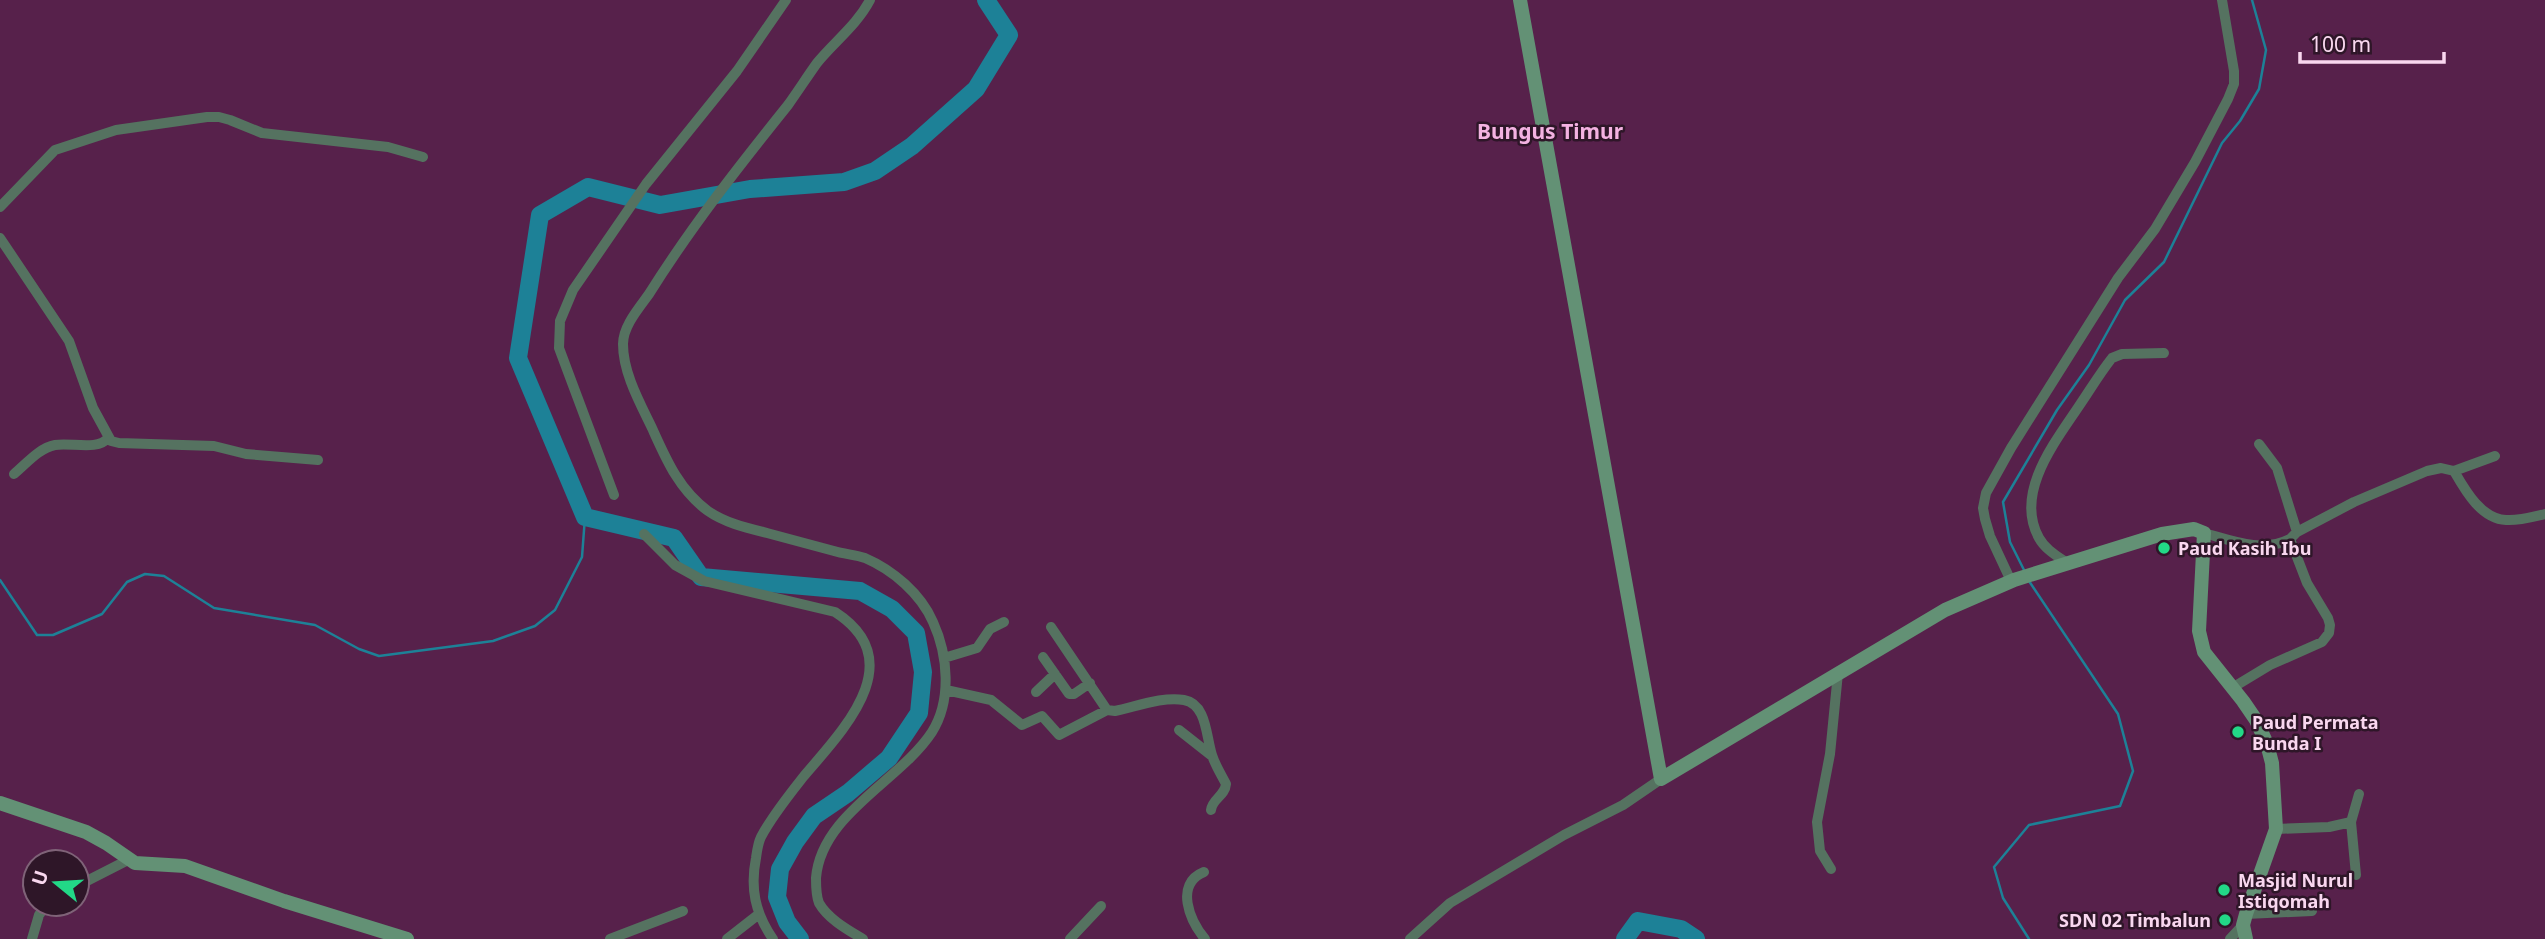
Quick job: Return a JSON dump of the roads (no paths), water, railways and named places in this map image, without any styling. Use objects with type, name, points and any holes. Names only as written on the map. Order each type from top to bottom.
[{"type":"street","points":[[614,495],[563,359],[558,333],[560,321],[573,290],[646,184],[737,71],[786,0]]},
{"type":"street","points":[[863,939],[832,918],[819,902],[816,886],[817,864],[831,839],[861,800],[901,768],[932,733],[942,710],[946,690],[946,658],[940,638],[921,600],[902,581],[865,558],[741,527],[705,509],[693,498],[672,471],[637,395],[623,343],[627,328],[733,172],[817,64],[859,18],[870,0]]},
{"type":"street","points":[[1520,0],[1661,779]]},
{"type":"street","points":[[2013,580],[1990,536],[1983,508],[1986,494],[2011,448],[2118,278],[2155,229],[2228,99],[2234,84],[2234,71],[2222,0]]},
{"type":"street","points":[[0,208],[55,150],[116,130],[207,117],[219,117],[262,133],[388,147],[423,157]]},
{"type":"street","points":[[0,238],[69,341],[93,408],[108,438],[119,443],[214,446],[246,454],[318,460]]},
{"type":"street","points":[[2065,564],[2039,539],[2035,526],[2035,483],[2043,460],[2112,358],[2122,354],[2164,353]]},
{"type":"street","points":[[14,474],[46,447],[67,443],[98,445],[108,438]]},
{"type":"street","points":[[2232,688],[2270,665],[2322,642],[2329,633],[2328,618],[2308,583],[2277,468],[2259,444]]},
{"type":"street","points":[[1410,939],[1450,903],[1564,835],[1623,805],[1661,779],[1945,610],[2013,580],[2162,534],[2194,529],[2258,546],[2273,546],[2354,502],[2427,471],[2441,468],[2454,471],[2495,456]]},
{"type":"street","points":[[2454,471],[2467,494],[2495,518],[2509,521],[2545,514]]},
{"type":"street","points":[[2204,533],[2199,631],[2201,643],[2204,652],[2256,720],[2267,744],[2273,776],[2276,829],[2245,926]]},
{"type":"street","points":[[644,534],[663,555],[687,573],[704,581],[835,612],[853,623],[862,636],[871,665],[864,694],[834,742],[790,794],[759,839],[752,881],[757,915],[772,939]]},
{"type":"street","points":[[946,658],[980,645],[990,629],[1004,622]]},
{"type":"street","points":[[1051,627],[1107,710]]},
{"type":"street","points":[[1043,657],[1071,695],[1090,683]]},
{"type":"street","points":[[1831,869],[1820,851],[1817,822],[1830,754],[1838,673]]},
{"type":"street","points":[[1035,691],[1055,674]]},
{"type":"street","points":[[946,690],[991,701],[1022,725],[1042,716],[1059,735],[1107,710],[1115,711],[1168,700],[1187,700],[1199,711],[1205,723],[1212,756],[1226,784],[1223,794],[1211,810]]},
{"type":"street","points":[[1179,730],[1212,756]]},
{"type":"street","points":[[2356,875],[2351,822],[2359,794]]},
{"type":"street","points":[[0,803],[86,832],[118,850],[128,860],[140,864],[186,866],[407,939]]},
{"type":"street","points":[[2276,829],[2329,827],[2351,822]]},
{"type":"street","points":[[91,880],[128,860]]},
{"type":"street","points":[[1204,872],[1192,880],[1187,900],[1191,919],[1205,939]]},
{"type":"street","points":[[1070,939],[1101,906]]},
{"type":"street","points":[[610,939],[683,911]]},
{"type":"street","points":[[2230,939],[2245,926],[2312,911]]},
{"type":"street","points":[[727,939],[757,915]]},
{"type":"street","points":[[32,939],[38,918]]},
{"type":"waterway","points":[[800,939],[787,922],[777,897],[780,869],[814,816],[848,793],[889,758],[919,713],[923,672],[916,633],[892,609],[860,591],[701,577],[674,538],[585,517],[518,358],[540,215],[588,187],[660,205],[750,189],[844,182],[875,171],[912,146],[976,89],[1009,35],[986,0]]},
{"type":"waterway","points":[[2025,572],[2010,542],[2003,502],[2057,410],[2089,365],[2125,300],[2164,262],[2222,143],[2240,121],[2259,89],[2266,50],[2252,0]]},
{"type":"waterway","points":[[0,580],[37,635],[53,635],[102,614],[127,582],[145,574],[164,576],[214,608],[315,625],[359,649],[379,656],[493,641],[535,626],[555,610],[582,557],[585,517]]},
{"type":"waterway","points":[[2029,581],[2118,714],[2133,771],[2120,806],[2029,825],[1994,867],[2003,898],[2029,939]]},
{"type":"waterway","points":[[1625,939],[1638,921],[1681,929],[1696,939]]},
{"type":"place","name":"Paud Kasih Ibu","points":[[2164,548]]},
{"type":"place","name":"Paud Permata Bunda I","points":[[2238,732]]},
{"type":"place","name":"Masjid Nurul Istiqomah","points":[[2224,890]]},
{"type":"place","name":"SDN 02 Timbalun","points":[[2225,920]]},
{"type":"district","name":"Bungus Timur","points":[[1550,131]]}]
